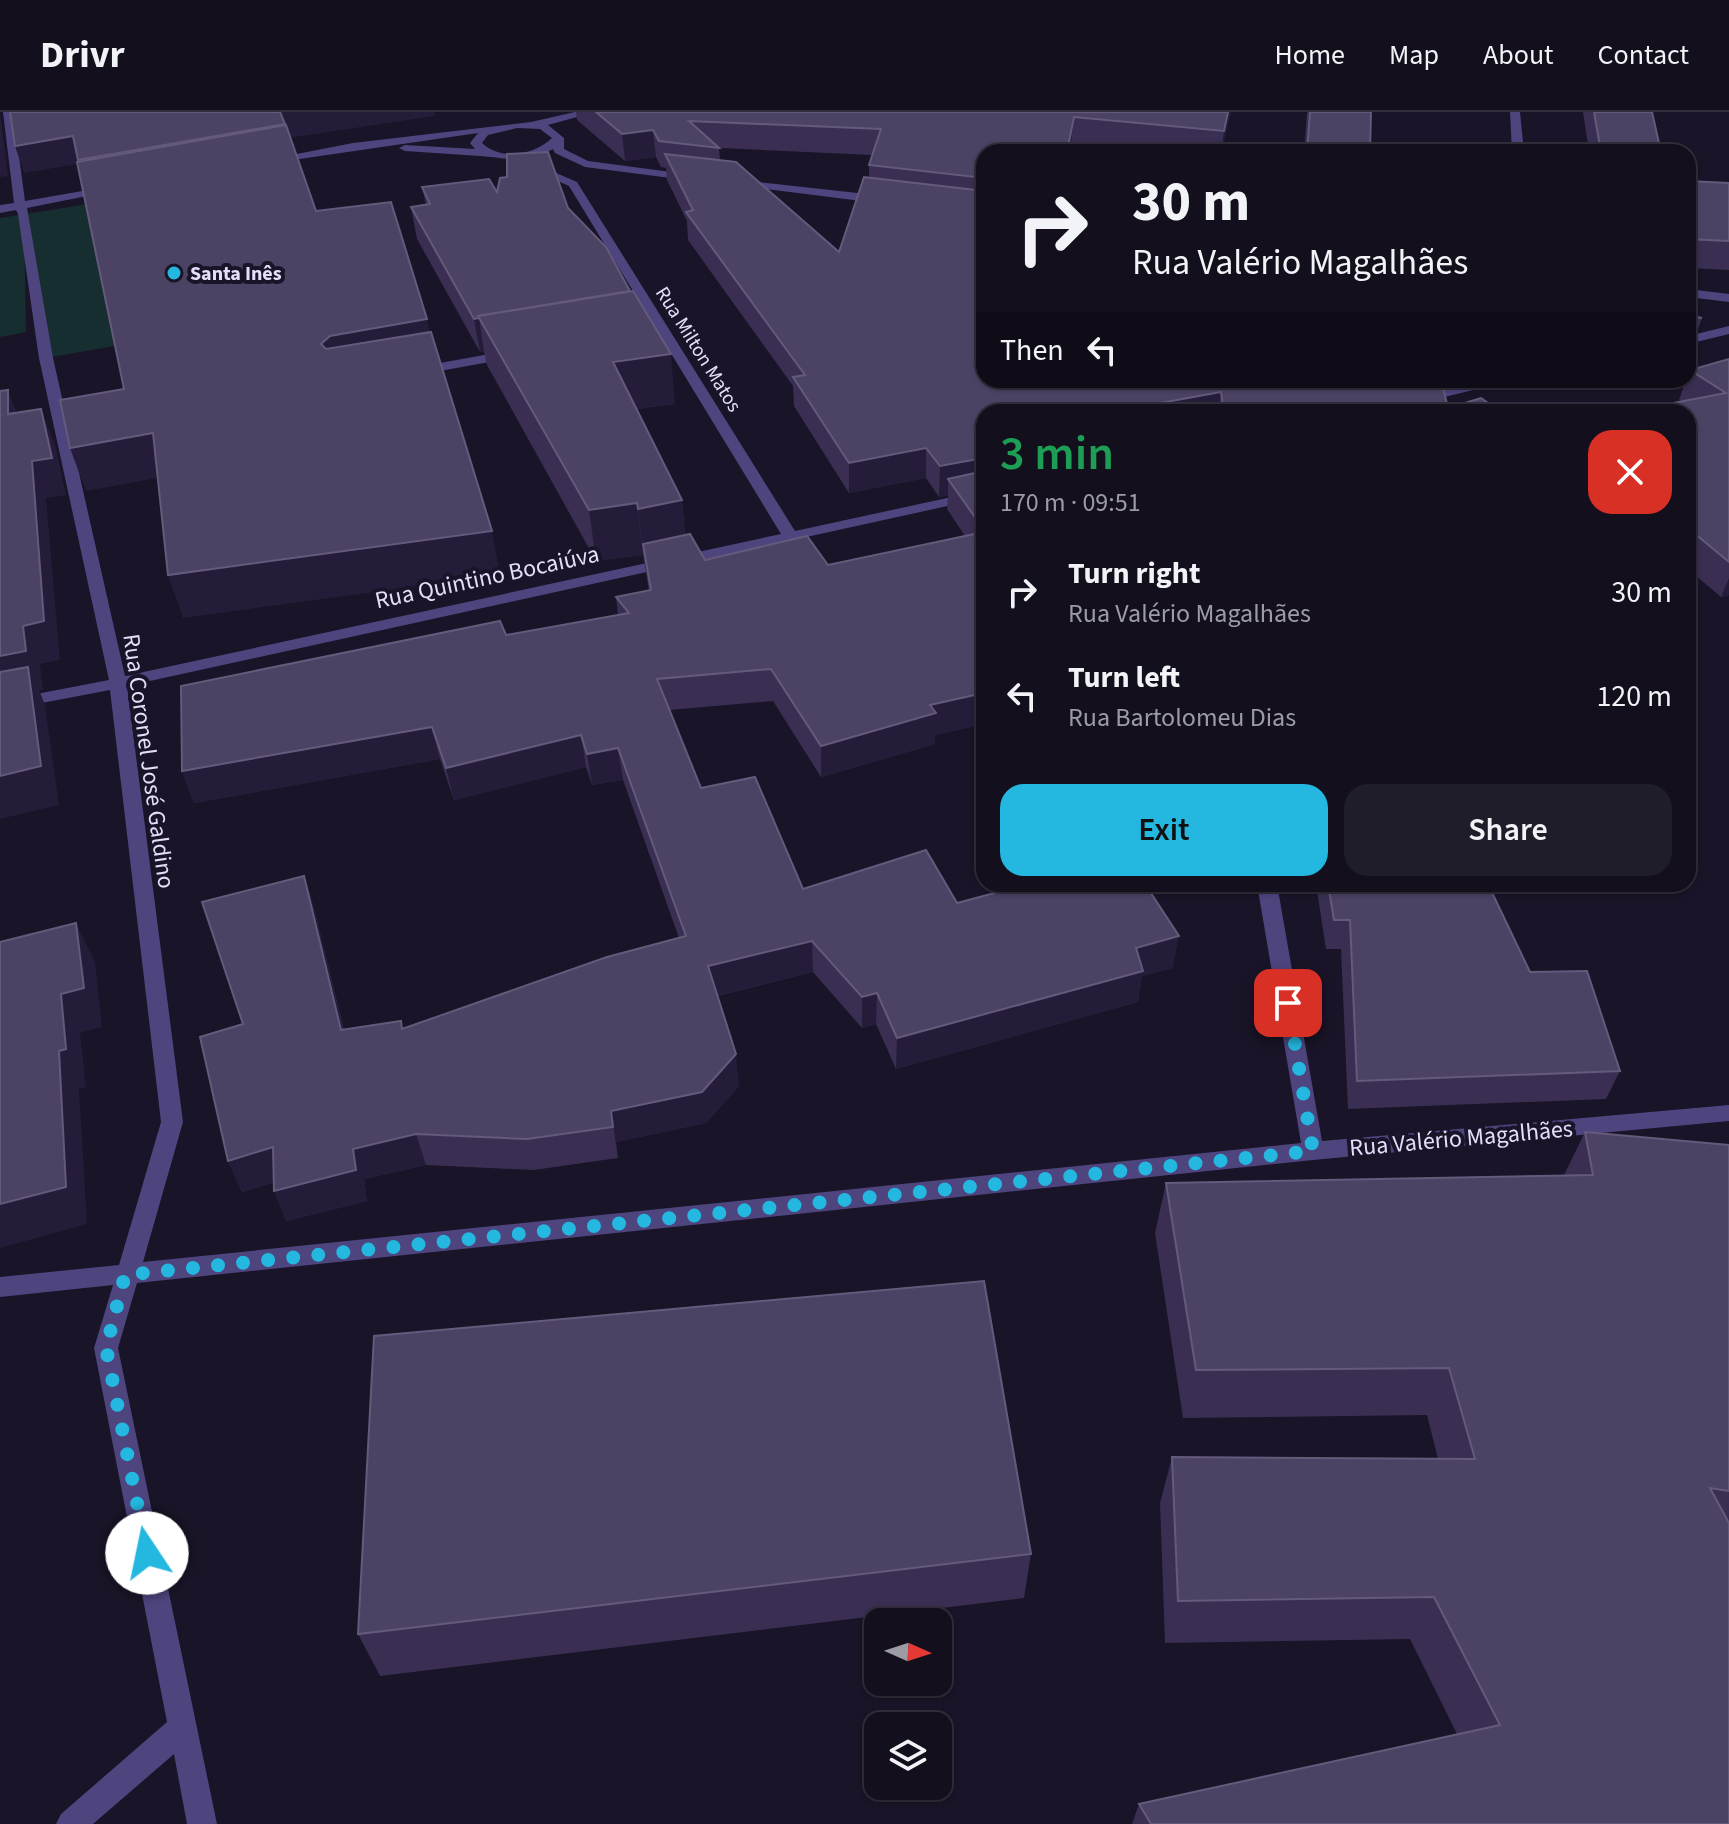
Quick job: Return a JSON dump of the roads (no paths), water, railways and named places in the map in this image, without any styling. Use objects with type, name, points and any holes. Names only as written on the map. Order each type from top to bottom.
[{"type":"street","name":"Rua Coronel José Galdino","points":[[8,112],[9,145],[16,170],[19,206],[24,214],[46,358],[118,683],[172,1122],[155,1192],[125,1275],[106,1348],[202,1824]]},
{"type":"street","points":[[1515,112],[1517,144]]},
{"type":"street","points":[[262,162],[584,113]]},
{"type":"street","points":[[508,156],[542,151],[553,145],[556,135],[584,113]]},
{"type":"street","points":[[531,120],[556,135],[559,151],[567,158],[606,167],[700,179]]},
{"type":"street","points":[[489,153],[480,149],[476,143],[478,137],[498,127]]},
{"type":"street","points":[[353,146],[489,153],[577,178],[606,167]]},
{"type":"street","name":"Rua Milton Matos","points":[[577,178],[662,328],[790,535]]},
{"type":"street","points":[[732,182],[905,203]]},
{"type":"street","points":[[0,209],[126,187]]},
{"type":"street","points":[[1696,294],[1729,298]]},
{"type":"street","points":[[646,330],[662,328]]},
{"type":"street","points":[[1696,338],[1729,330]]},
{"type":"street","points":[[402,374],[524,352]]},
{"type":"street","points":[[1400,404],[1471,388]]},
{"type":"street","name":"Rua Quintino Bocaiúva","points":[[0,706],[976,496]]},
{"type":"street","points":[[1268,892],[1313,1151]]},
{"type":"street","name":"Rua Valério Magalhães","points":[[0,1287],[41,1280],[125,1275],[1313,1151],[1729,1113]]},
{"type":"street","points":[[71,1824],[182,1728]]},
{"type":"place","name":"Santa Inês","points":[[174,273]]}]
